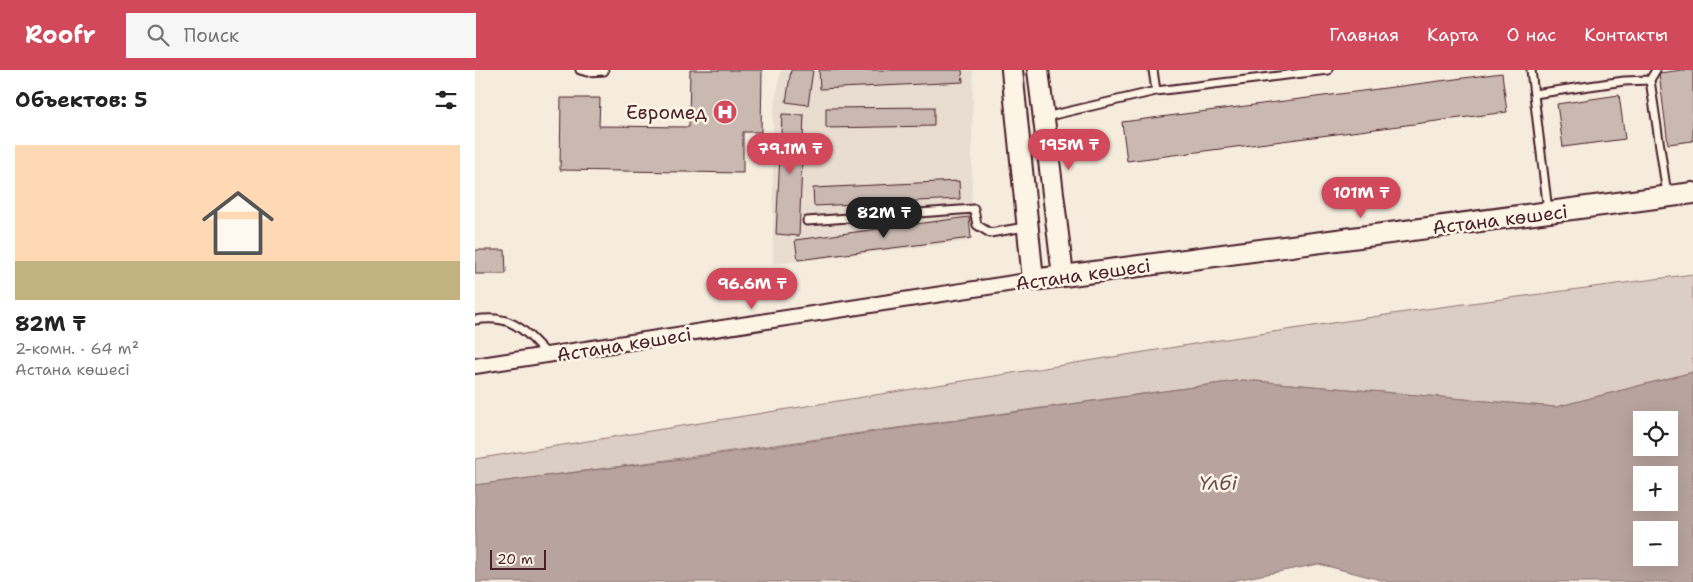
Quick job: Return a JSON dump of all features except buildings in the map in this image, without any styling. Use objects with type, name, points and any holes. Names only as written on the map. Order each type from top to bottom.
[{"type":"main road","points":[[1012,70],[1033,280]]},
{"type":"main road","points":[[1039,70],[1063,276]]},
{"type":"main road","name":"Астана көшесі","points":[[1033,280],[1693,193]]},
{"type":"street","name":"Астана көшесі","points":[[475,366],[1033,280]]},
{"type":"lane","points":[[579,70],[587,72],[604,71]]},
{"type":"lane","points":[[1153,70],[1156,91]]},
{"type":"lane","points":[[1045,117],[1156,91],[1327,70]]},
{"type":"lane","points":[[1531,70],[1548,212]]},
{"type":"lane","points":[[1656,70],[1650,80],[1668,196]]},
{"type":"lane","points":[[1534,94],[1625,81],[1650,80]]},
{"type":"lane","points":[[807,220],[974,209],[977,225],[990,233],[1028,227]]},
{"type":"lane","points":[[475,320],[493,317],[521,326],[548,356]]},
{"type":"shaded area","points":[[781,70],[973,70],[971,241],[773,264],[773,114]]},
{"type":"shaded area","points":[[1693,274],[1693,372],[1556,407],[1243,380],[475,485],[475,459],[1213,341],[1426,309]]},
{"type":"water","name":"Үлбі","points":[[1693,372],[1693,582],[1389,582],[1319,564],[1225,582],[475,582],[475,485],[690,458],[1243,380],[1556,407]]},
{"type":"place","name":"Евромед","points":[[725,112]]}]
